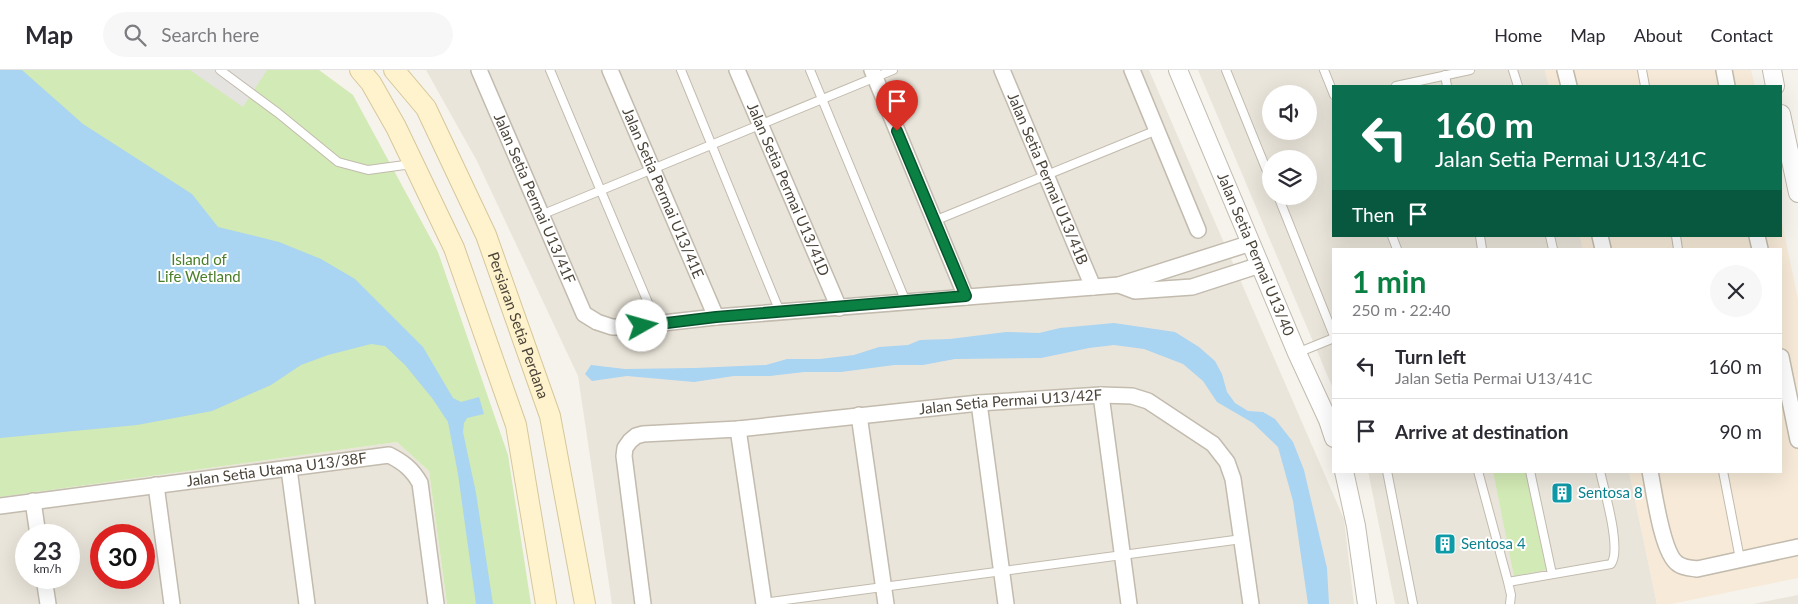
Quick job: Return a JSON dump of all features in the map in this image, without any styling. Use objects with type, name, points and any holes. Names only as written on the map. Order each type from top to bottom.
[{"type":"main road","points":[[360,70],[371,83],[396,127],[454,248],[516,425],[546,604]]},
{"type":"main road","name":"Persiaran Setia Perdana","points":[[394,70],[426,108],[486,235],[550,416],[585,604]]},
{"type":"street","name":"Jalan Setia Permai U13/41F","points":[[479,70],[584,314],[596,322],[612,327],[657,324]]},
{"type":"street","name":"Jalan Setia Permai U13/41E","points":[[610,70],[716,317]]},
{"type":"street","name":"Jalan Setia Permai U13/41D","points":[[737,70],[839,308]]},
{"type":"street","name":"Jalan Setia Permai U13/41B","points":[[1002,70],[1094,287]]},
{"type":"street","points":[[1132,70],[1198,230]]},
{"type":"street","name":"Jalan Setia Permai U13/40","points":[[1178,70],[1332,432]]},
{"type":"street","points":[[1565,70],[1569,85]]},
{"type":"street","points":[[1724,70],[1727,85]]},
{"type":"street","points":[[1772,70],[1776,85]]},
{"type":"street","points":[[873,74],[966,296]]},
{"type":"street","points":[[1782,119],[1798,194]]},
{"type":"street","points":[[657,324],[716,317],[1119,285],[1251,243]]},
{"type":"street","points":[[1119,285],[1135,290],[1192,287],[1260,265]]},
{"type":"street","points":[[1782,361],[1798,440]]},
{"type":"street","points":[[1101,395],[1130,604]]},
{"type":"street","name":"Jalan Setia Permai U13/42F","points":[[643,604],[624,456],[625,448],[636,436],[643,434],[738,429],[979,403],[1101,395],[1132,396],[1148,402],[1213,444],[1227,462],[1233,479],[1251,604]]},
{"type":"street","points":[[979,403],[1006,604]]},
{"type":"street","points":[[859,415],[886,604]]},
{"type":"street","points":[[738,429],[764,604]]},
{"type":"street","name":"Jalan Setia Utama U13/38F","points":[[0,506],[389,455],[403,462],[420,483],[436,604]]},
{"type":"street","points":[[289,469],[307,604]]},
{"type":"street","points":[[1344,473],[1356,526],[1367,604]]},
{"type":"street","points":[[1650,473],[1666,546],[1677,563],[1686,568],[1697,569],[1798,547]]},
{"type":"street","points":[[156,485],[172,604]]},
{"type":"street","points":[[34,501],[37,524]]},
{"type":"street","points":[[46,589],[48,604]]},
{"type":"lane","points":[[220,70],[278,113],[338,162],[368,170],[414,163]]},
{"type":"lane","points":[[550,70],[657,324]]},
{"type":"lane","points":[[681,70],[780,312]]},
{"type":"lane","points":[[810,70],[906,302]]},
{"type":"lane","points":[[541,215],[822,99],[873,74],[893,70]]},
{"type":"lane","points":[[1226,70],[1262,159]]},
{"type":"lane","points":[[1324,70],[1332,90]]},
{"type":"lane","points":[[1401,85],[1470,70]]},
{"type":"lane","points":[[1513,70],[1518,85]]},
{"type":"lane","points":[[1642,70],[1645,85]]},
{"type":"lane","points":[[1445,76],[1447,85]]},
{"type":"lane","points":[[934,221],[1157,130]]},
{"type":"lane","points":[[1282,205],[1332,332]]},
{"type":"lane","points":[[1297,353],[1332,338]]},
{"type":"lane","points":[[1387,473],[1413,604]]},
{"type":"lane","points":[[1479,473],[1508,582],[1510,604]]},
{"type":"lane","points":[[1530,473],[1552,574]]},
{"type":"lane","points":[[1508,582],[1611,564],[1614,561],[1614,534],[1600,473]]},
{"type":"lane","points":[[1723,473],[1740,559]]},
{"type":"lane","points":[[759,604],[1242,539]]},
{"type":"shaded area","points":[[190,70],[267,70],[243,107]]},
{"type":"shaded area","points":[[426,70],[1149,70],[1344,519],[1354,604],[612,604],[578,376],[477,161]]},
{"type":"shaded area","points":[[1198,70],[1545,70],[1549,85],[1332,85],[1332,237],[1580,237],[1583,248],[1332,248],[1332,386]]},
{"type":"shaded area","points":[[1545,70],[1751,70],[1755,85],[1549,85]]},
{"type":"shaded area","points":[[1782,223],[1798,300],[1798,578],[1671,604],[1657,604],[1629,473],[1782,473],[1782,248],[1583,248],[1580,237],[1782,237]]},
{"type":"shaded area","points":[[397,442],[429,471],[447,604],[0,604],[0,497]]},
{"type":"shaded area","points":[[1368,473],[1629,473],[1657,604],[1395,604]]},
{"type":"shaded area","points":[[1798,595],[1798,604],[1753,604]]},
{"type":"green space","name":"Island of Life Wetland","points":[[0,70],[319,70],[353,95],[438,252],[508,455],[531,604],[447,604],[429,471],[397,442],[0,497]]},
{"type":"green space","points":[[1493,473],[1526,473],[1546,570],[1514,576]]},
{"type":"water","points":[[0,70],[22,70],[83,124],[192,194],[218,227],[279,242],[321,259],[355,279],[423,347],[453,398],[461,402],[479,397],[484,414],[467,418],[464,423],[463,432],[476,493],[493,604],[476,604],[458,474],[448,422],[432,398],[405,365],[385,346],[371,344],[328,355],[301,365],[271,385],[212,411],[137,425],[0,438]]},
{"type":"water","points":[[1114,323],[1175,332],[1199,347],[1215,361],[1222,374],[1227,392],[1235,403],[1248,411],[1263,412],[1275,419],[1293,442],[1304,470],[1327,568],[1329,604],[1308,604],[1293,501],[1278,447],[1253,423],[1217,402],[1203,381],[1183,364],[1144,349],[1114,345],[1041,358],[955,359],[923,365],[894,365],[841,372],[734,376],[694,382],[627,376],[592,381],[585,374],[591,365],[625,369],[766,365],[787,359],[820,359],[854,355],[879,347],[908,345],[920,340],[950,339],[1006,332],[1039,333],[1060,328]]},
{"type":"place","name":"Sentosa 8","points":[[1562,493]]},
{"type":"place","name":"Sentosa 4","points":[[1445,544]]},
{"type":"route","points":[[642,326],[716,317],[966,296],[897,131]]}]
